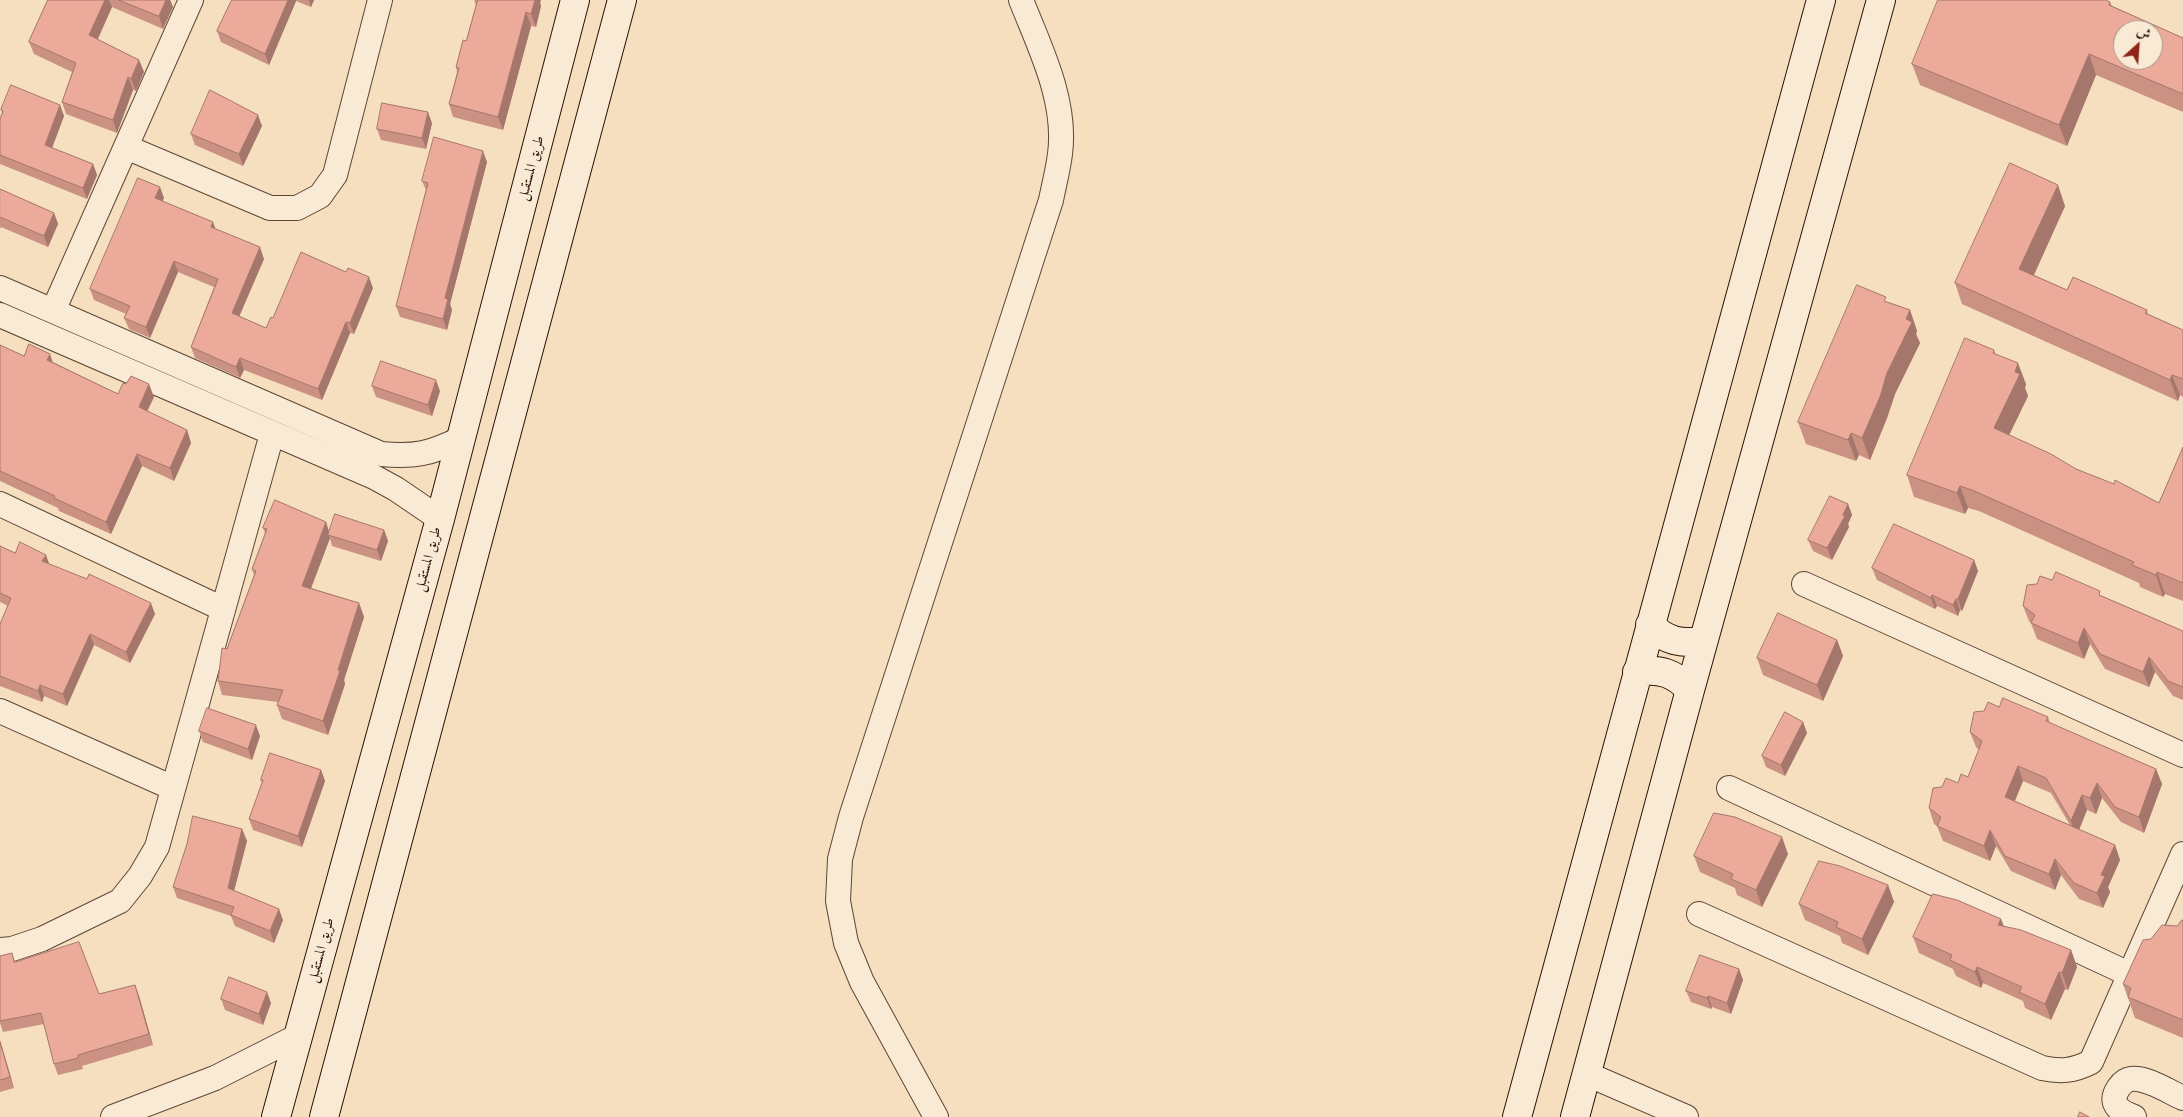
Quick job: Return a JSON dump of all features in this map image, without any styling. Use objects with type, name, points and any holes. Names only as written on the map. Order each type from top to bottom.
[{"type":"street","points":[[53,311],[191,0]]},
{"type":"street","points":[[126,146],[270,208],[297,208],[320,196],[335,175],[380,0]]},
{"type":"street","name":"طريق المستقبل","points":[[276,1117],[296,1037],[440,519],[575,0]]},
{"type":"street","points":[[324,1117],[622,0]]},
{"type":"street","points":[[936,1117],[862,982],[846,943],[838,901],[840,859],[854,808],[1051,200],[1060,153],[1058,105],[1044,59],[1021,0]]},
{"type":"street","points":[[1517,1117],[1822,0]]},
{"type":"street","points":[[1575,1117],[1690,690],[1881,0]]},
{"type":"street","points":[[0,288],[381,454],[407,456],[433,452],[460,439]]},
{"type":"street","points":[[0,315],[374,478],[396,489],[440,519]]},
{"type":"street","points":[[0,950],[12,949],[42,939],[120,901],[140,876],[156,847],[272,434]]},
{"type":"street","points":[[374,478],[381,454]]},
{"type":"street","points":[[0,504],[223,609]]},
{"type":"street","points":[[1804,584],[2183,755]]},
{"type":"street","points":[[1650,625],[1669,640],[1692,643],[1704,640]]},
{"type":"street","points":[[1637,672],[1649,670],[1672,674],[1690,690]]},
{"type":"street","points":[[0,711],[173,788]]},
{"type":"street","points":[[1729,788],[2128,974]]},
{"type":"street","points":[[1699,914],[2042,1068],[2058,1072],[2074,1071],[2091,1062],[2128,974],[2183,854]]},
{"type":"street","points":[[113,1117],[215,1078],[296,1037]]},
{"type":"street","points":[[1587,1074],[1686,1117]]},
{"type":"street","points":[[2134,1117],[2124,1112],[2114,1099],[2121,1083],[2126,1080],[2142,1080],[2183,1098]]},
{"type":"building","points":[[48,0],[105,0],[89,35],[139,60],[131,79],[128,77],[113,120],[62,102],[76,63],[29,42]]},
{"type":"building","points":[[119,0],[166,0],[159,16]]},
{"type":"building","points":[[232,0],[288,0],[265,54],[217,31]]},
{"type":"building","points":[[478,0],[535,0],[531,14],[526,12],[498,117],[449,104],[459,68],[456,67],[463,40],[466,41]]},
{"type":"building","points":[[1938,0],[2106,0],[2110,2],[2109,5],[2143,20],[2113,20],[2113,64],[2089,54],[2059,125],[1912,64]]},
{"type":"building","points":[[2163,29],[2183,38],[2183,94],[2127,70],[2163,70]]},
{"type":"building","points":[[11,85],[60,105],[45,145],[93,164],[83,188],[0,155],[0,119],[3,111],[1,110]]},
{"type":"building","points":[[210,90],[258,115],[239,154],[191,134]]},
{"type":"building","points":[[382,103],[428,112],[422,138],[377,129]]},
{"type":"building","points":[[434,137],[483,151],[445,298],[448,299],[443,319],[396,306],[428,183],[422,181]]},
{"type":"building","points":[[2010,163],[2058,185],[2019,269],[2067,290],[2073,277],[2147,310],[2145,313],[2183,330],[2183,379],[2172,375],[2170,380],[1955,283]]},
{"type":"building","points":[[138,178],[160,187],[155,198],[213,222],[211,227],[260,247],[232,313],[266,328],[271,317],[273,318],[301,252],[346,272],[348,268],[369,277],[350,323],[346,322],[318,389],[240,358],[236,367],[191,347],[218,279],[174,261],[146,327],[124,318],[130,306],[90,289]]},
{"type":"building","points":[[0,189],[54,213],[44,236],[0,217]]},
{"type":"building","points":[[1857,285],[1886,297],[1884,301],[1910,310],[1906,319],[1912,322],[1887,373],[1880,397],[1862,438],[1851,433],[1848,440],[1798,422]]},
{"type":"building","points":[[1965,338],[1994,350],[1993,353],[2018,363],[2015,372],[2020,374],[1994,428],[2051,454],[2076,469],[2114,484],[2115,480],[2159,503],[2183,447],[2183,583],[2157,572],[2156,575],[2132,565],[2134,562],[1972,490],[1960,486],[1957,493],[1907,475]]},
{"type":"building","points":[[29,344],[50,354],[47,360],[118,394],[123,383],[126,384],[131,376],[149,384],[139,407],[187,430],[170,468],[137,454],[106,522],[0,471],[0,345],[24,356]]},
{"type":"building","points":[[381,361],[436,380],[428,405],[372,386]]},
{"type":"building","points":[[1830,496],[1848,504],[1843,515],[1845,516],[1827,548],[1808,540]]},
{"type":"building","points":[[275,500],[326,522],[302,586],[359,603],[338,670],[340,671],[323,721],[277,705],[283,690],[218,681],[222,648],[227,649],[256,571],[252,569],[267,529],[263,528]]},
{"type":"building","points":[[335,514],[384,530],[377,550],[328,535]]},
{"type":"building","points":[[1894,524],[1974,560],[1958,599],[1956,599],[1953,605],[1932,595],[1931,598],[1872,568]]},
{"type":"building","points":[[20,542],[46,555],[42,561],[87,579],[89,574],[151,603],[126,652],[90,634],[63,694],[40,685],[38,691],[0,676],[0,624],[11,598],[0,593],[0,546],[15,553]]},
{"type":"building","points":[[2056,572],[2100,591],[2099,595],[2183,631],[2183,687],[2168,681],[2149,657],[2143,672],[2100,654],[2084,628],[2078,643],[2031,623],[2035,615],[2023,606],[2027,585],[2037,584],[2040,576],[2052,580]]},
{"type":"building","points":[[1778,613],[1837,640],[1817,685],[1757,658]]},
{"type":"building","points":[[2003,698],[2048,717],[2046,721],[2156,769],[2139,817],[2115,807],[2097,783],[2090,798],[2082,795],[2071,821],[2046,778],[2018,766],[2005,797],[2115,845],[2101,875],[2105,876],[2097,893],[2074,883],[2055,859],[2049,874],[2005,856],[1990,830],[1984,846],[1937,826],[1941,817],[1929,808],[1933,788],[1942,787],[1946,778],[1958,783],[1961,774],[1968,777],[1982,741],[1970,732],[1974,712],[1984,711],[1988,702],[1999,707]]},
{"type":"building","points":[[207,708],[256,725],[248,749],[199,731]]},
{"type":"building","points":[[1785,712],[1803,722],[1781,765],[1762,756]]},
{"type":"building","points":[[270,753],[321,770],[298,836],[249,819],[263,780],[261,780]]},
{"type":"building","points":[[1714,813],[1735,817],[1782,837],[1756,890],[1731,879],[1733,874],[1694,856]]},
{"type":"building","points":[[193,816],[242,829],[228,888],[279,909],[270,931],[231,915],[234,907],[173,887],[187,844]]},
{"type":"building","points":[[1819,861],[1840,866],[1888,885],[1862,939],[1836,927],[1838,922],[1799,904]]},
{"type":"building","points":[[1933,894],[1957,900],[2001,919],[1998,925],[2021,930],[2071,950],[2062,973],[2059,972],[2045,1004],[2019,992],[2022,987],[1977,967],[1975,972],[1950,960],[1952,955],[1913,937]]},
{"type":"building","points":[[2182,920],[2183,1020],[2128,997],[2131,988],[2123,984],[2143,940],[2151,939],[2162,925],[2177,926]]},
{"type":"building","points":[[79,942],[99,994],[135,985],[149,1034],[78,1055],[78,1058],[54,1064],[41,1013],[0,1021],[0,956],[12,953],[14,962]]},
{"type":"building","points":[[1700,955],[1739,969],[1727,1003],[1686,991]]},
{"type":"building","points":[[229,977],[267,992],[259,1014],[221,999]]},
{"type":"building","points":[[0,1042],[10,1077],[0,1080]]},
{"type":"building","points":[[2080,1112],[2089,1117],[2078,1117]]}]
